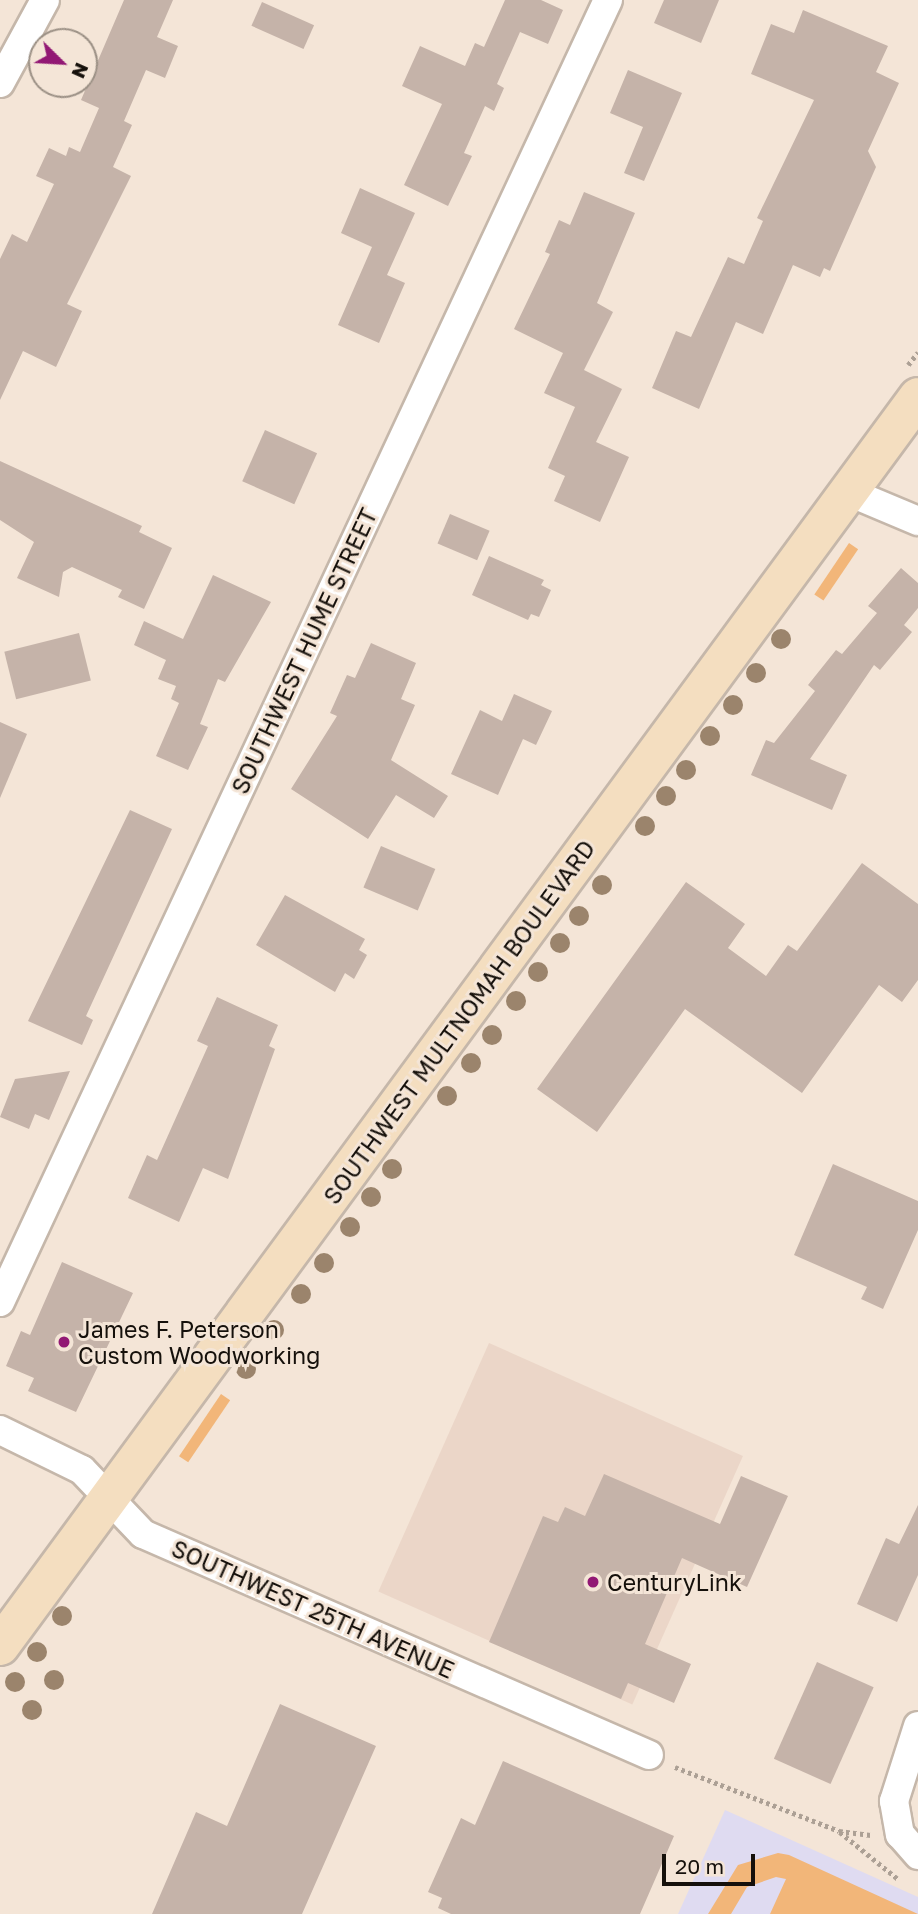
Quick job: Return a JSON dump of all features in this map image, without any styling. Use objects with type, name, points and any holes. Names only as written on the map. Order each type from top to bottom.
[{"type":"main road","name":"SOUTHWEST MULTNOMAH BOULEVARD","points":[[0,1646],[918,397]]},
{"type":"street","points":[[0,83],[45,0]]},
{"type":"street","name":"SOUTHWEST HUME STREET","points":[[0,1302],[608,0]]},
{"type":"street","points":[[849,492],[918,522]]},
{"type":"street","name":"SOUTHWEST 25TH AVENUE","points":[[0,1430],[82,1470],[143,1534],[649,1755]]},
{"type":"street","points":[[918,1727],[896,1782],[900,1834],[918,1855]]},
{"type":"path","points":[[649,1755],[839,1831],[904,1882]]},
{"type":"path","points":[[839,1831],[900,1834]]},
{"type":"shaded area","points":[[849,543],[858,549],[823,601],[814,594]]},
{"type":"shaded area","points":[[489,1343],[743,1456],[632,1705],[378,1591]]},
{"type":"shaded area","points":[[221,1394],[230,1400],[188,1462],[179,1456]]},
{"type":"shaded area","points":[[725,1810],[918,1897],[918,1914],[678,1914]]},
{"type":"shaded area","points":[[778,1853],[789,1855],[918,1914],[770,1914],[786,1879],[776,1877],[747,1887],[731,1914],[708,1914],[738,1865]]},
{"type":"building","points":[[124,0],[173,0],[157,37],[178,46],[165,78],[146,70],[124,121],[132,125],[113,167],[131,176],[67,304],[82,311],[56,367],[23,351],[0,400],[0,259],[12,234],[27,242],[54,184],[36,176],[49,148],[66,156],[69,147],[80,152],[99,108],[81,100],[98,98],[98,60]]},
{"type":"building","points":[[505,0],[541,0],[563,10],[548,44],[520,32],[497,84],[504,88],[494,111],[485,106],[464,153],[472,156],[448,206],[404,185],[442,104],[402,86],[420,46],[465,66],[475,43],[484,47]]},
{"type":"building","points":[[664,0],[719,0],[701,43],[654,23]]},
{"type":"building","points":[[262,2],[314,25],[303,49],[251,26]]},
{"type":"building","points":[[803,10],[888,46],[876,72],[899,83],[868,151],[876,167],[830,271],[824,268],[820,277],[793,265],[763,334],[736,322],[699,409],[652,388],[676,331],[691,337],[728,257],[744,264],[763,221],[757,218],[814,100],[751,74],[771,24],[794,33]]},
{"type":"building","points":[[628,70],[682,93],[644,181],[624,173],[643,127],[610,113]]},
{"type":"building","points":[[360,188],[415,213],[387,275],[405,283],[379,343],[338,325],[372,247],[341,233]]},
{"type":"building","points":[[584,192],[635,213],[597,303],[613,312],[584,370],[622,389],[596,442],[629,457],[600,522],[554,501],[565,476],[548,468],[575,407],[544,393],[563,353],[514,329],[550,254],[545,252],[559,220],[570,225]]},
{"type":"building","points":[[265,430],[317,453],[294,504],[242,481]]},
{"type":"building","points":[[0,461],[142,526],[139,532],[172,548],[144,609],[118,597],[122,590],[72,567],[63,572],[59,597],[17,578],[34,542],[0,520]]},
{"type":"building","points":[[450,514],[490,531],[477,560],[437,543]]},
{"type":"building","points":[[489,556],[544,580],[541,585],[551,590],[539,617],[531,614],[528,620],[472,595]]},
{"type":"building","points":[[901,568],[918,583],[918,608],[904,625],[912,632],[880,670],[874,665],[810,759],[847,775],[832,810],[751,775],[766,740],[774,743],[815,691],[808,685],[836,650],[842,654],[877,613],[868,606]]},
{"type":"building","points":[[213,575],[271,602],[225,682],[218,679],[200,724],[208,727],[188,770],[156,756],[179,703],[171,699],[176,686],[158,679],[166,660],[134,645],[144,621],[183,639]]},
{"type":"building","points":[[79,633],[91,681],[16,699],[4,652]]},
{"type":"building","points":[[371,643],[416,663],[401,699],[415,705],[391,760],[448,796],[434,818],[396,795],[368,839],[291,789],[337,716],[330,713],[347,675],[355,678]]},
{"type":"building","points":[[514,694],[552,711],[536,745],[523,739],[498,795],[451,774],[480,710],[502,721]]},
{"type":"building","points":[[0,722],[27,734],[0,798]]},
{"type":"building","points":[[130,810],[172,829],[86,1016],[93,1020],[82,1045],[28,1021]]},
{"type":"building","points":[[381,846],[435,869],[418,910],[363,887]]},
{"type":"building","points":[[862,863],[918,904],[918,980],[902,1002],[879,985],[802,1093],[685,1009],[597,1132],[537,1089],[686,882],[745,924],[728,948],[766,976],[788,945],[797,951]]},
{"type":"building","points":[[285,895],[365,939],[359,950],[367,955],[354,979],[345,973],[335,992],[256,945]]},
{"type":"building","points":[[217,997],[278,1025],[269,1046],[275,1049],[228,1179],[203,1168],[179,1222],[128,1198],[147,1155],[157,1160],[208,1046],[197,1041]]},
{"type":"building","points":[[70,1071],[49,1120],[35,1114],[29,1129],[0,1117],[15,1079]]},
{"type":"building","points":[[833,1164],[918,1201],[918,1230],[883,1309],[861,1299],[867,1287],[794,1255]]},
{"type":"building","name":"James F. Peterson Custom Woodworking","points":[[62,1262],[133,1293],[76,1412],[28,1391],[34,1378],[6,1366],[21,1331],[30,1335]]},
{"type":"building","name":"CenturyLink","points":[[604,1474],[720,1524],[741,1476],[788,1496],[747,1587],[682,1558],[645,1644],[691,1664],[674,1703],[628,1683],[621,1699],[489,1642],[543,1516],[558,1522],[565,1507],[585,1516]]},
{"type":"building","points":[[918,1505],[918,1575],[897,1622],[857,1604],[886,1538],[899,1544]]},
{"type":"building","points":[[817,1662],[874,1687],[831,1784],[774,1759]]},
{"type":"building","points":[[280,1704],[376,1746],[302,1914],[152,1914],[196,1812],[227,1826]]},
{"type":"building","points":[[503,1761],[674,1836],[640,1914],[451,1914],[438,1908],[442,1898],[428,1892],[461,1818],[475,1825]]},
{"type":"place","name":"James F. Peterson Custom Woodworking","points":[[64,1342]]},
{"type":"place","name":"CenturyLink","points":[[593,1582]]}]
